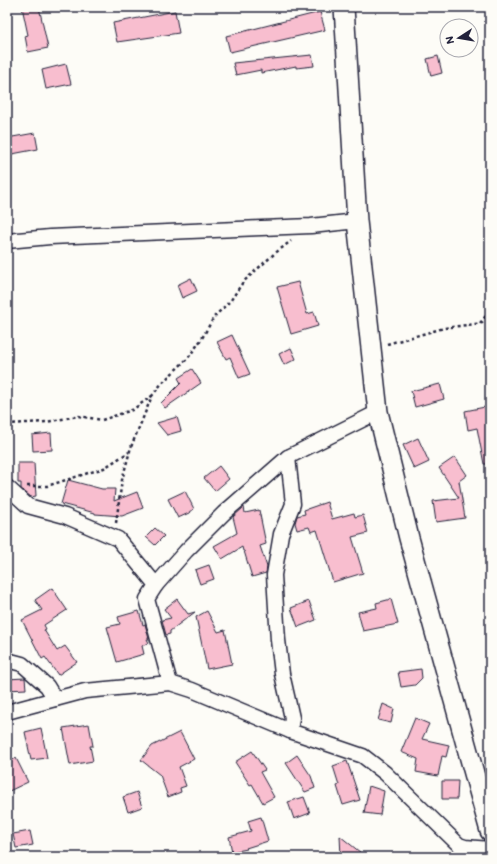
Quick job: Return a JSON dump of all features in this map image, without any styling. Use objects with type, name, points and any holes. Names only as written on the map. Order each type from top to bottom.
[{"type":"street","points":[[344,7],[357,221],[378,412],[409,538],[490,831]]},
{"type":"street","points":[[7,241],[50,236],[311,226],[357,221]]},
{"type":"street","points":[[170,683],[147,599],[156,585],[186,551],[224,513],[288,457],[378,412]]},
{"type":"street","points":[[288,457],[293,504],[281,534],[274,575],[278,640],[282,674],[292,718],[290,731]]},
{"type":"street","points":[[14,487],[28,506],[65,516],[118,539],[156,585]]},
{"type":"street","points":[[7,660],[22,664],[47,686],[55,699]]},
{"type":"street","points":[[7,712],[85,691],[170,683],[192,690],[290,731],[363,756],[390,778],[459,845],[465,847],[490,849]]},
{"type":"path","points":[[114,537],[122,480],[129,452],[152,396],[162,383],[188,358],[201,340],[214,317],[230,300],[243,282],[274,254],[311,226]]},
{"type":"path","points":[[479,324],[490,311]]},
{"type":"path","points":[[372,348],[444,328],[490,322]]},
{"type":"path","points":[[7,424],[46,422],[78,416],[102,420],[132,410],[152,396]]},
{"type":"path","points":[[14,487],[47,486],[104,468],[129,452]]},
{"type":"building","points":[[22,7],[39,7],[48,48],[28,52],[25,36],[28,35]]},
{"type":"building","points":[[175,11],[179,33],[117,42],[113,23]]},
{"type":"building","points":[[320,12],[325,30],[230,52],[226,36]]},
{"type":"building","points":[[312,55],[314,66],[296,68],[296,66],[261,73],[261,70],[236,75],[233,63]]},
{"type":"building","points":[[438,56],[442,73],[431,76],[427,59]]},
{"type":"building","points":[[66,64],[71,84],[46,89],[42,70]]},
{"type":"building","points":[[35,133],[38,149],[7,155],[7,138]]},
{"type":"building","points":[[191,278],[197,291],[182,298],[177,285]]},
{"type":"building","points":[[298,282],[307,314],[314,312],[318,326],[291,334],[277,287]]},
{"type":"building","points":[[232,335],[250,374],[239,378],[230,357],[226,359],[217,342]]},
{"type":"building","points":[[291,348],[296,359],[284,365],[279,354]]},
{"type":"building","points":[[192,369],[201,383],[165,408],[161,403],[181,383],[178,378]]},
{"type":"building","points":[[440,384],[444,399],[415,407],[411,391]]},
{"type":"building","points":[[485,407],[490,434],[490,464],[484,464],[477,428],[468,430],[465,411]]},
{"type":"building","points":[[177,417],[181,431],[167,435],[157,423]]},
{"type":"building","points":[[51,433],[52,450],[33,451],[32,435]]},
{"type":"building","points":[[418,438],[429,462],[414,469],[403,445]]},
{"type":"building","points":[[455,457],[467,475],[459,481],[465,518],[436,522],[433,501],[459,498],[439,468]]},
{"type":"building","points":[[18,463],[34,463],[36,496],[31,497],[21,489],[21,483],[18,483]]},
{"type":"building","points":[[219,466],[229,479],[215,491],[204,478]]},
{"type":"building","points":[[68,480],[102,489],[115,489],[114,501],[137,492],[143,508],[122,516],[95,514],[61,504]]},
{"type":"building","points":[[185,491],[194,509],[178,518],[168,499]]},
{"type":"building","points":[[327,502],[332,519],[354,513],[355,517],[363,515],[368,533],[352,537],[363,573],[333,582],[317,530],[311,532],[309,527],[297,530],[295,523],[297,516],[305,514],[304,510]]},
{"type":"building","points":[[244,507],[245,513],[259,510],[266,544],[260,546],[267,567],[266,573],[252,577],[242,547],[222,559],[214,546],[237,533],[233,517]]},
{"type":"building","points":[[155,528],[164,536],[155,545],[146,537]]},
{"type":"building","points":[[209,565],[214,579],[200,584],[195,570]]},
{"type":"building","points":[[52,588],[67,610],[44,625],[46,629],[44,630],[57,651],[65,646],[77,662],[58,675],[45,657],[42,659],[22,620],[42,610],[35,600]]},
{"type":"building","points":[[177,599],[188,614],[195,612],[170,631],[170,634],[166,635],[162,620],[171,618],[164,609]]},
{"type":"building","points":[[391,599],[398,624],[363,631],[358,612],[377,608],[376,603]]},
{"type":"building","points":[[309,601],[316,620],[298,627],[291,608]]},
{"type":"building","points":[[139,611],[143,625],[145,624],[149,643],[142,646],[144,654],[117,662],[107,627],[120,624],[118,617]]},
{"type":"building","points":[[207,611],[218,632],[225,630],[232,664],[207,669],[196,617]]},
{"type":"building","points":[[421,669],[422,678],[415,685],[401,687],[398,672]]},
{"type":"building","points":[[25,678],[26,689],[7,690],[7,679]]},
{"type":"building","points":[[383,704],[394,709],[391,723],[378,720]]},
{"type":"building","points":[[415,718],[429,724],[422,739],[449,745],[446,757],[442,756],[438,776],[416,772],[418,759],[401,752]]},
{"type":"building","points":[[89,724],[93,746],[90,746],[93,761],[70,765],[63,728]]},
{"type":"building","points":[[41,728],[47,758],[31,760],[25,732]]},
{"type":"building","points":[[180,732],[194,759],[179,767],[186,786],[180,788],[181,792],[168,797],[160,775],[141,760],[152,746]]},
{"type":"building","points":[[252,751],[265,770],[260,772],[274,797],[263,803],[252,784],[250,785],[235,762]]},
{"type":"building","points":[[297,755],[311,776],[315,788],[305,792],[286,763]]},
{"type":"building","points":[[16,758],[28,782],[7,792],[7,763]]},
{"type":"building","points":[[347,761],[360,800],[343,805],[333,766]]},
{"type":"building","points":[[442,781],[458,781],[457,799],[442,799]]},
{"type":"building","points":[[369,786],[384,791],[380,815],[364,813]]},
{"type":"building","points":[[137,792],[142,807],[128,812],[123,797]]},
{"type":"building","points":[[304,797],[310,813],[294,819],[288,802]]},
{"type":"building","points":[[261,817],[268,841],[246,848],[247,849],[232,852],[229,837],[251,831],[248,821]]},
{"type":"building","points":[[30,831],[33,845],[16,848],[13,834]]},
{"type":"building","points":[[340,836],[366,857],[341,857]]}]
